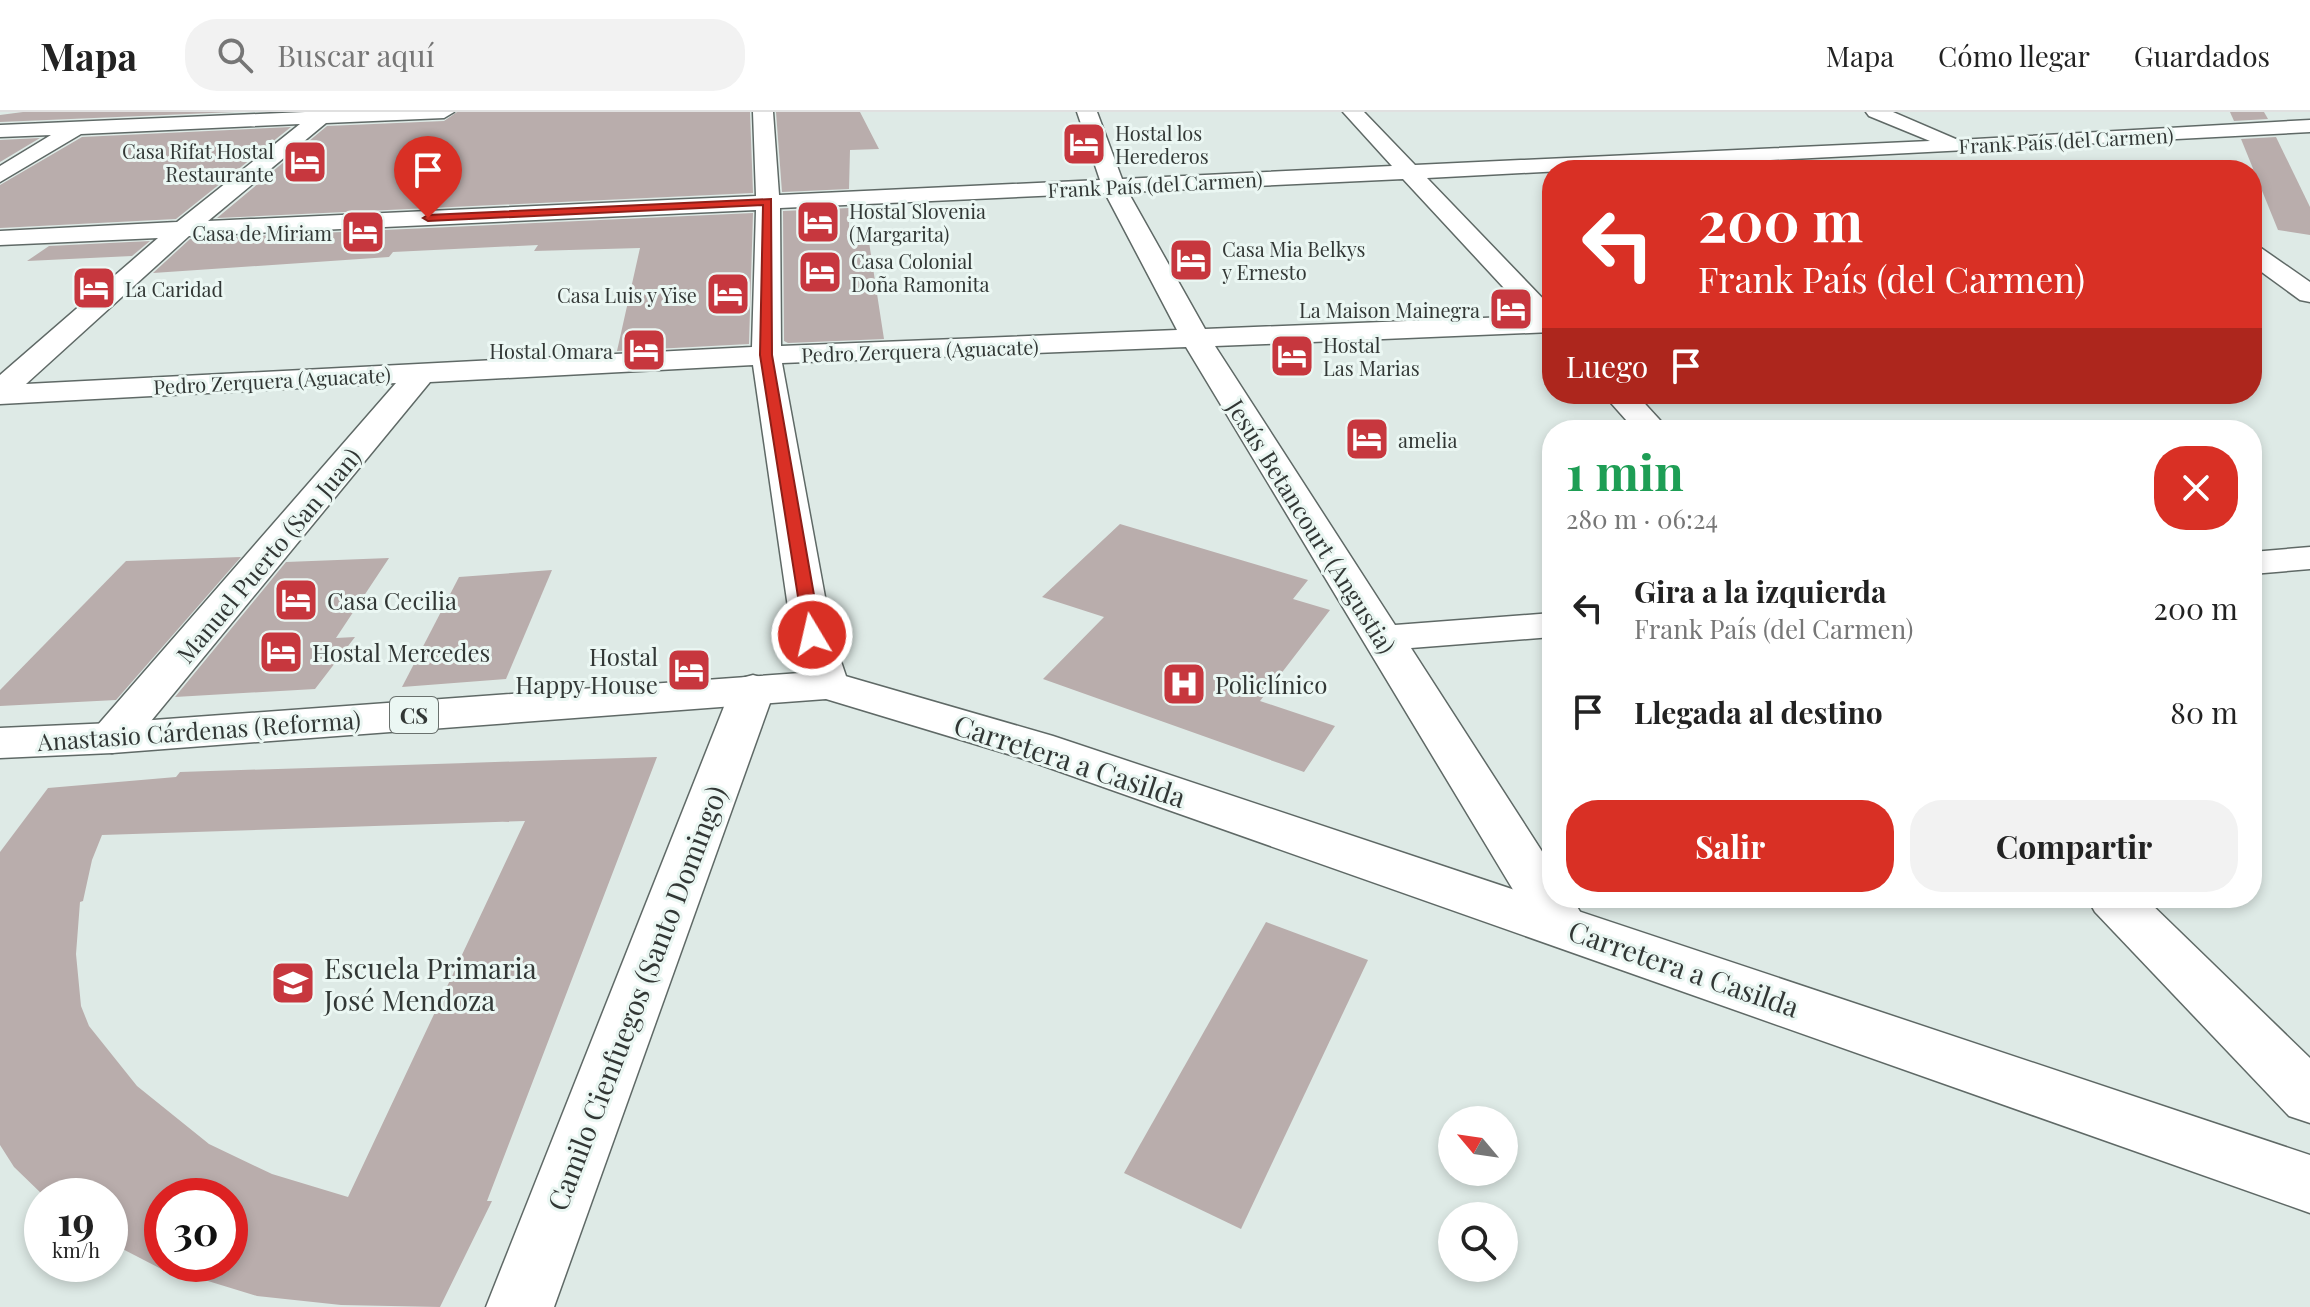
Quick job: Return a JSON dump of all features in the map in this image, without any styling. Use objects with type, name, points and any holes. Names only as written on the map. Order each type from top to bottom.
[{"type":"street","points":[[0,175],[101,112]]},
{"type":"street","points":[[0,131],[444,112]]},
{"type":"street","points":[[763,112],[768,201],[766,355],[812,635],[828,685]]},
{"type":"street","name":"Jesús Betancourt (Angustia)","points":[[1087,112],[1113,186],[1196,339],[1542,893]]},
{"type":"street","points":[[1353,112],[1542,313]]},
{"type":"street","points":[[1876,112],[1962,146]]},
{"type":"street","points":[[0,393],[181,231],[324,115]]},
{"type":"street","name":"Frank País (del Carmen)","points":[[1664,160],[2103,139],[2299,122]]},
{"type":"street","points":[[2103,139],[2123,154]]},
{"type":"street","name":"Frank País (del Carmen)","points":[[0,238],[1542,166]]},
{"type":"street","points":[[2262,260],[2300,288]]},
{"type":"street","points":[[2262,285],[2300,288]]},
{"type":"street","name":"Pedro Zerquera (Aguacate)","points":[[0,393],[766,355],[1542,324]]},
{"type":"street","name":"Manuel Puerto (San Juan)","points":[[112,738],[423,371]]},
{"type":"street","points":[[1628,404],[1644,420]]},
{"type":"street","points":[[2262,562],[2310,558]]},
{"type":"street","points":[[1382,638],[1542,626]]},
{"type":"street","name":"Anastasio Cárdenas (Reforma)","points":[[0,743],[112,738],[828,685]]},
{"type":"street","name":"Carretera a Casilda","points":[[828,685],[1037,747],[2310,1184]]},
{"type":"street","name":"Camilo Cienfuegos (Santo Domingo)","points":[[520,1307],[753,689]]},
{"type":"street","name":"Jesús Betancourt (Angustia)","points":[[1551,908],[1563,927]]},
{"type":"street","points":[[2123,908],[2310,1097]]},
{"type":"building","points":[[23,112],[235,112],[0,122],[0,115]]},
{"type":"building","points":[[457,112],[750,112],[753,193],[217,218],[327,126],[444,121]]},
{"type":"building","points":[[776,112],[860,112],[879,149],[850,150],[849,189],[782,192]]},
{"type":"building","points":[[2230,112],[2264,112],[2268,119],[2234,121]]},
{"type":"building","points":[[291,127],[176,219],[0,228],[0,185],[82,137]]},
{"type":"building","points":[[2276,137],[2310,207],[2310,235],[2278,230],[2262,191],[2262,160],[2250,160],[2241,139]]},
{"type":"building","points":[[40,138],[0,162],[0,140]]},
{"type":"building","points":[[849,208],[849,244],[869,242],[884,339],[788,343],[784,341],[783,211]]},
{"type":"building","points":[[753,213],[749,344],[617,351],[640,248],[534,251],[538,245],[393,252],[389,257],[153,273],[190,239]]},
{"type":"building","points":[[150,241],[132,256],[27,261],[49,246]]},
{"type":"building","points":[[1120,524],[1308,580],[1293,599],[1330,610],[1260,701],[1335,726],[1304,772],[1043,679],[1104,617],[1042,597]]},
{"type":"building","points":[[241,557],[116,700],[0,706],[0,690],[126,561]]},
{"type":"building","points":[[389,558],[336,638],[355,637],[315,689],[175,697],[286,562]]},
{"type":"building","points":[[552,570],[506,679],[402,687],[459,577]]},
{"type":"building","points":[[657,757],[487,1201],[492,1201],[440,1307],[341,1305],[257,1296],[211,1282],[248,1282],[248,1178],[144,1178],[144,1260],[128,1252],[128,1178],[25,1178],[0,1145],[0,852],[48,788],[176,777],[180,772]],"holes":[[[525,821],[348,1197],[272,1174],[209,1144],[137,1086],[89,1026],[81,1006],[76,954],[80,902],[83,901],[92,860],[102,835]]]},
{"type":"building","points":[[1266,922],[1368,960],[1241,1229],[1124,1173]]},
{"type":"place","name":"Hostal los Herederos","points":[[1084,144]]},
{"type":"place","name":"Casa Rifat Hostal Restaurante","points":[[305,162]]},
{"type":"place","name":"Hostal Slovenia (Margarita)","points":[[818,222]]},
{"type":"place","name":"Casa de Miriam","points":[[363,232]]},
{"type":"place","name":"Casa Mia Belkys y Ernesto","points":[[1191,260]]},
{"type":"place","name":"Casa Colonial Doña Ramonita","points":[[820,272]]},
{"type":"place","name":"La Caridad","points":[[94,288]]},
{"type":"place","name":"Casa Luis y Yise","points":[[728,294]]},
{"type":"place","name":"La Maison Mainegra","points":[[1511,309]]},
{"type":"place","name":"Hostal Omara","points":[[644,350]]},
{"type":"place","name":"Hostal Las Marias","points":[[1292,356]]},
{"type":"place","name":"amelia","points":[[1367,439]]},
{"type":"place","name":"Casa Cecilia","points":[[296,600]]},
{"type":"place","name":"Hostal Mercedes","points":[[281,652]]},
{"type":"place","name":"Hostal Happy House","points":[[689,670]]},
{"type":"place","name":"Policlínico","points":[[1184,684]]},
{"type":"place","name":"Escuela Primaria José Mendoza","points":[[293,983]]},
{"type":"route","points":[[428,218],[768,201],[766,355],[812,635]]}]
